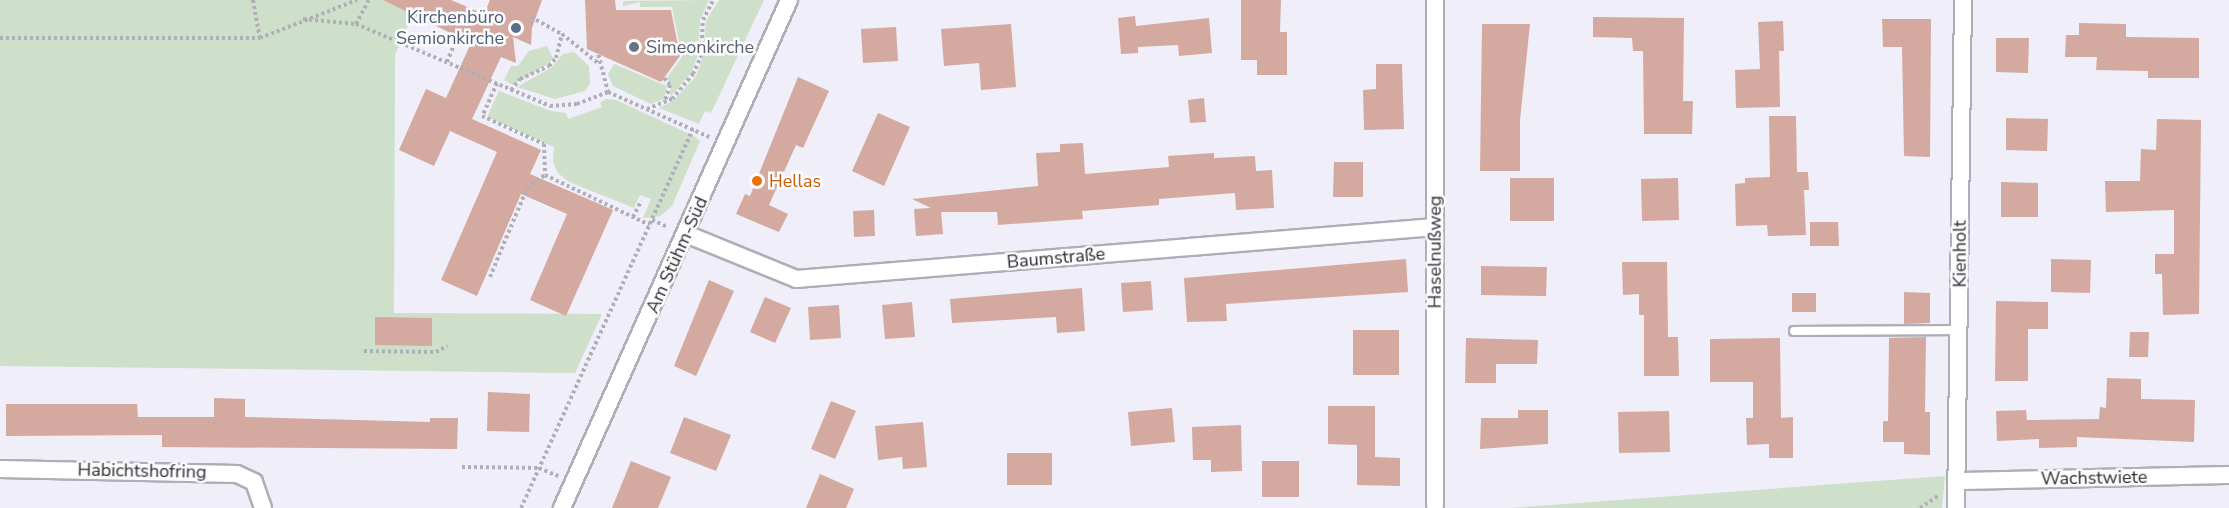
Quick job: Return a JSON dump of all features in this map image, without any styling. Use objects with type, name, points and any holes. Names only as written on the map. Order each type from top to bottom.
[{"type":"street","name":"Am Stühm-Süd","points":[[562,508],[789,0]]},
{"type":"street","name":"Haselnußweg","points":[[1435,0],[1435,504]]},
{"type":"street","name":"Kienholt","points":[[1956,508],[1959,481],[1962,0]]},
{"type":"street","name":"Baumstraße","points":[[686,234],[796,279],[1435,227]]},
{"type":"street","name":"Habichtshofring","points":[[0,469],[237,474],[254,482],[263,508]]},
{"type":"street","name":"Wachstwiete","points":[[1959,481],[2229,476]]},
{"type":"lane","points":[[1794,331],[1960,330]]},
{"type":"path","points":[[253,0],[260,38]]},
{"type":"path","points":[[0,38],[260,38],[303,19],[357,0]]},
{"type":"path","points":[[356,24],[369,0]]},
{"type":"path","points":[[646,109],[664,102],[682,89],[693,74],[701,56],[703,21],[713,0]]},
{"type":"path","points":[[531,17],[562,34],[598,63]]},
{"type":"path","points":[[303,19],[356,24],[550,106],[577,104],[608,92],[726,144]]},
{"type":"path","points":[[511,90],[520,79],[549,66],[556,58],[562,34]]},
{"type":"path","points":[[447,62],[458,37]]},
{"type":"path","points":[[597,49],[598,63],[608,92]]},
{"type":"path","points":[[664,78],[670,85],[664,102]]},
{"type":"path","points":[[497,83],[482,116],[544,144],[545,175]]},
{"type":"path","points":[[521,508],[693,129]]},
{"type":"path","points":[[545,175],[650,225]]},
{"type":"path","points":[[490,277],[527,188],[545,175]]},
{"type":"path","points":[[633,217],[641,201]]},
{"type":"path","points":[[364,351],[436,352],[447,346]]},
{"type":"path","points":[[462,468],[539,468],[574,482]]},
{"type":"green space","points":[[0,0],[419,0],[395,55],[394,313],[602,314],[575,373],[0,366]]},
{"type":"green space","points":[[709,0],[700,20],[698,55],[691,73],[670,97],[671,85],[666,79],[682,57],[672,7],[640,7],[640,2],[623,6],[623,1]]},
{"type":"green space","points":[[719,0],[764,0],[711,113],[705,111],[699,124],[659,108],[673,101],[696,76],[703,56],[706,21]]},
{"type":"green space","points":[[547,46],[553,58],[548,64],[513,85],[504,80],[511,66],[518,66],[529,51]]},
{"type":"green space","points":[[574,52],[589,66],[590,83],[585,91],[555,99],[517,87],[551,68],[563,54]]},
{"type":"green space","points":[[614,64],[667,86],[664,99],[651,104],[613,86],[608,74]]},
{"type":"green space","points":[[499,91],[551,111],[566,113],[568,119],[602,107],[600,103],[606,99],[616,100],[694,136],[700,141],[672,206],[660,216],[643,218],[651,199],[640,195],[634,208],[569,182],[558,173],[553,162],[554,147],[487,117]]},
{"type":"green space","points":[[1945,476],[1942,508],[1511,508]]},
{"type":"building","points":[[383,0],[451,0],[484,14],[490,0],[542,0],[532,28],[531,45],[513,37],[516,63],[501,57],[472,119],[541,150],[530,174],[613,210],[566,316],[530,300],[567,214],[521,194],[477,296],[441,280],[497,152],[450,131],[434,166],[399,150],[426,89],[446,98],[471,43]]},
{"type":"building","name":"Simeonkirche","points":[[585,0],[615,0],[616,10],[671,10],[680,56],[661,82],[587,49]]},
{"type":"building","points":[[1241,0],[1281,0],[1280,32],[1287,32],[1287,75],[1257,75],[1257,60],[1241,60]]},
{"type":"building","points":[[1135,16],[1136,26],[1209,18],[1212,53],[1179,56],[1178,45],[1138,47],[1138,53],[1121,54],[1118,18]]},
{"type":"building","points":[[1593,17],[1684,18],[1683,101],[1693,101],[1692,134],[1644,134],[1643,51],[1633,51],[1632,38],[1593,37]]},
{"type":"building","points":[[1882,19],[1931,19],[1930,157],[1904,156],[1902,47],[1883,47]]},
{"type":"building","points":[[1783,21],[1784,51],[1779,51],[1780,107],[1736,108],[1735,70],[1760,69],[1758,22]]},
{"type":"building","points":[[2079,23],[2126,24],[2126,37],[2199,38],[2199,78],[2148,78],[2148,71],[2096,70],[2097,57],[2065,57],[2066,35],[2079,35]]},
{"type":"building","points":[[1011,24],[1016,87],[981,90],[979,63],[944,66],[941,29]]},
{"type":"building","points":[[1482,24],[1530,24],[1520,120],[1520,171],[1480,171]]},
{"type":"building","points":[[896,27],[898,61],[863,63],[861,29]]},
{"type":"building","points":[[1996,38],[2029,38],[2028,73],[1996,72]]},
{"type":"building","points":[[1376,64],[1402,64],[1404,129],[1364,130],[1363,90],[1376,89]]},
{"type":"building","points":[[798,77],[829,91],[803,148],[796,145],[769,205],[788,214],[779,232],[736,214],[745,194],[750,196]]},
{"type":"building","points":[[1204,98],[1206,122],[1190,123],[1188,100]]},
{"type":"building","points":[[878,113],[910,127],[884,186],[852,171]]},
{"type":"building","points":[[1769,116],[1796,116],[1797,172],[1808,172],[1809,190],[1804,190],[1806,235],[1768,236],[1767,225],[1736,226],[1735,184],[1745,183],[1745,178],[1770,177]]},
{"type":"building","points":[[2006,118],[2048,119],[2047,151],[2006,150]]},
{"type":"building","points":[[2157,119],[2201,120],[2199,314],[2163,315],[2162,274],[2155,274],[2155,254],[2174,254],[2174,210],[2106,212],[2105,181],[2140,181],[2141,149],[2156,150]]},
{"type":"building","points":[[1083,143],[1085,174],[1169,167],[1168,156],[1214,153],[1214,158],[1255,156],[1256,171],[1272,170],[1274,208],[1236,210],[1235,193],[1159,199],[1159,205],[1082,211],[1083,219],[998,225],[997,212],[941,212],[943,234],[916,236],[914,209],[931,208],[912,199],[1038,186],[1036,153],[1060,152],[1060,144]]},
{"type":"building","points":[[1334,162],[1363,162],[1363,197],[1333,197]]},
{"type":"building","points":[[1510,178],[1554,178],[1554,221],[1510,221]]},
{"type":"building","points":[[1678,178],[1679,220],[1642,221],[1641,179]]},
{"type":"building","points":[[2001,182],[2038,183],[2038,217],[2001,217]]},
{"type":"building","points":[[874,210],[875,236],[854,237],[853,211]]},
{"type":"building","points":[[1810,222],[1838,222],[1839,246],[1810,246]]},
{"type":"building","points":[[1406,259],[1408,292],[1226,304],[1227,321],[1187,322],[1184,278]]},
{"type":"building","points":[[2051,259],[2091,260],[2090,293],[2051,292]]},
{"type":"building","points":[[1622,262],[1667,262],[1668,337],[1678,337],[1679,376],[1644,376],[1644,315],[1639,315],[1639,294],[1623,295]]},
{"type":"building","points":[[1481,266],[1547,267],[1546,296],[1481,295]]},
{"type":"building","points":[[709,280],[734,291],[696,376],[674,366]]},
{"type":"building","points":[[1151,281],[1153,310],[1123,312],[1121,283]]},
{"type":"building","points":[[1082,288],[1085,331],[1057,333],[1056,317],[952,323],[950,299]]},
{"type":"building","points":[[1904,292],[1930,293],[1930,323],[1904,324]]},
{"type":"building","points":[[1792,293],[1816,293],[1816,312],[1792,312]]},
{"type":"building","points":[[765,297],[791,308],[775,343],[750,332]]},
{"type":"building","points":[[1996,301],[2048,302],[2048,329],[2028,329],[2028,381],[1995,381]]},
{"type":"building","points":[[912,302],[915,337],[885,339],[882,305]]},
{"type":"building","points":[[839,305],[841,338],[810,340],[808,307]]},
{"type":"building","points":[[375,317],[432,318],[432,346],[375,345]]},
{"type":"building","points":[[1353,330],[1399,330],[1399,375],[1353,375]]},
{"type":"building","points":[[2130,332],[2149,332],[2148,357],[2129,357]]},
{"type":"building","points":[[1926,337],[1925,412],[1930,412],[1930,455],[1904,454],[1904,442],[1883,442],[1883,421],[1888,421],[1889,338]]},
{"type":"building","points":[[1466,338],[1538,340],[1537,364],[1496,364],[1496,383],[1465,383]]},
{"type":"building","points":[[1780,338],[1781,418],[1793,417],[1793,458],[1769,458],[1769,444],[1747,445],[1746,418],[1753,418],[1753,382],[1710,382],[1710,339]]},
{"type":"building","points":[[2107,378],[2141,379],[2141,399],[2195,400],[2194,442],[2077,437],[2077,447],[2039,448],[2039,439],[1997,441],[1996,411],[2026,410],[2027,420],[2099,419],[2100,407],[2106,408]]},
{"type":"building","points":[[488,392],[530,394],[529,432],[487,431]]},
{"type":"building","points":[[214,398],[245,399],[245,417],[430,422],[430,418],[458,418],[457,449],[162,447],[162,435],[6,436],[6,404],[137,404],[138,417],[214,417]]},
{"type":"building","points":[[831,401],[856,411],[835,459],[811,449]]},
{"type":"building","points":[[1328,406],[1375,406],[1375,457],[1400,458],[1400,486],[1357,485],[1357,445],[1328,444]]},
{"type":"building","points":[[1172,408],[1175,442],[1131,446],[1128,412]]},
{"type":"building","points":[[1518,410],[1548,410],[1548,444],[1480,449],[1481,418],[1518,418]]},
{"type":"building","points":[[1669,411],[1670,452],[1619,453],[1618,412]]},
{"type":"building","points":[[684,417],[731,435],[716,471],[670,453]]},
{"type":"building","points":[[923,422],[927,467],[903,469],[902,457],[878,460],[875,426]]},
{"type":"building","points":[[1241,425],[1242,471],[1211,472],[1211,460],[1193,460],[1192,427]]},
{"type":"building","points":[[1007,453],[1052,453],[1052,485],[1007,485]]},
{"type":"building","points":[[631,461],[671,477],[658,508],[612,508]]},
{"type":"building","points":[[1262,461],[1299,461],[1299,497],[1262,497]]},
{"type":"building","points":[[820,474],[854,489],[846,508],[806,508]]},
{"type":"place","name":"Kirchenbüro Semionkirche","points":[[516,28]]},
{"type":"place","name":"Simeonkirche","points":[[634,47]]},
{"type":"place","name":"Hellas","points":[[757,181]]}]
